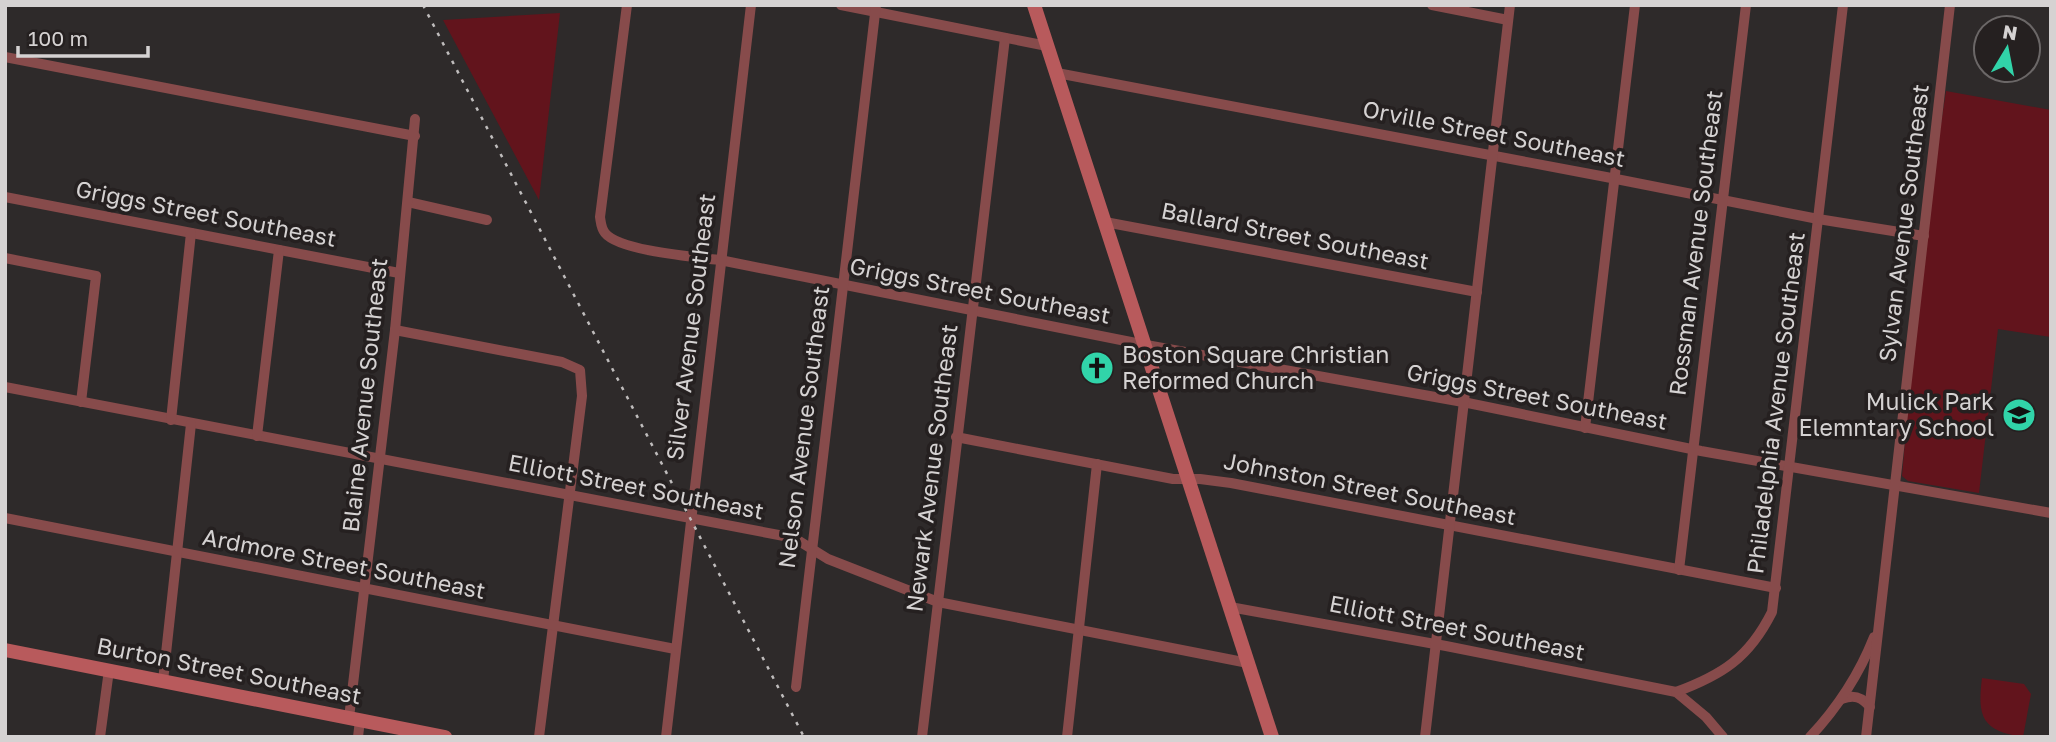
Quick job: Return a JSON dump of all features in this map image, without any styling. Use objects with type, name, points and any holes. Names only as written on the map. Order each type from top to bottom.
[{"type":"main road","points":[[1034,5],[1272,737]]},
{"type":"main road","name":"Burton Street Southeast","points":[[5,650],[444,737]]},
{"type":"street","name":"Griggs Street Southeast","points":[[627,5],[600,217],[601,228],[606,235],[618,242],[650,251],[720,261],[1146,345],[1462,402],[1693,449],[2051,513]]},
{"type":"street","name":"Silver Avenue Southeast","points":[[666,737],[751,5]]},
{"type":"street","points":[[841,5],[875,8],[1047,46]]},
{"type":"street","points":[[1432,5],[1508,20]]},
{"type":"street","points":[[1425,737],[1510,5]]},
{"type":"street","points":[[1585,428],[1635,5]]},
{"type":"street","name":"Rossman Avenue Southeast","points":[[1679,570],[1745,5]]},
{"type":"street","name":"Philadelphia Avenue Southeast","points":[[1676,692],[1736,662],[1761,633],[1772,612],[1843,5]]},
{"type":"street","name":"Sylvan Avenue Southeast","points":[[1867,737],[1950,5]]},
{"type":"street","name":"Nelson Avenue Southeast","points":[[796,687],[875,8]]},
{"type":"street","name":"Newark Avenue Southeast","points":[[922,737],[1004,38]]},
{"type":"street","points":[[5,57],[415,136]]},
{"type":"street","name":"Orville Street Southeast","points":[[1057,73],[1243,103],[1818,219],[1924,236]]},
{"type":"street","name":"Blaine Avenue Southeast","points":[[358,737],[355,719],[364,590],[395,330],[415,118]]},
{"type":"street","name":"Griggs Street Southeast","points":[[5,197],[399,274]]},
{"type":"street","points":[[408,202],[486,220]]},
{"type":"street","name":"Ballard Street Southeast","points":[[1105,222],[1477,292]]},
{"type":"street","points":[[171,419],[191,233]]},
{"type":"street","points":[[257,436],[279,250]]},
{"type":"street","points":[[5,258],[96,276],[81,402]]},
{"type":"street","points":[[395,330],[562,362],[580,370],[582,396],[539,737]]},
{"type":"street","name":"Elliott Street Southeast","points":[[5,387],[784,536],[799,541],[811,550],[938,602],[1248,663]]},
{"type":"street","points":[[163,681],[191,424]]},
{"type":"street","name":"Johnston Street Southeast","points":[[956,437],[1173,479],[1231,483],[1776,588]]},
{"type":"street","points":[[1067,737],[1097,464]]},
{"type":"street","name":"Ardmore Street Southeast","points":[[5,518],[675,649]]},
{"type":"street","name":"Elliott Street Southeast","points":[[1230,607],[1676,692]]},
{"type":"street","points":[[1810,737],[1842,699],[1858,672],[1880,621]]},
{"type":"street","points":[[100,737],[109,670]]},
{"type":"street","points":[[1676,692],[1706,717],[1723,737]]},
{"type":"street","points":[[1842,699],[1850,696],[1864,699],[1870,707]]},
{"type":"shaded area","points":[[560,13],[539,200],[443,20]]},
{"type":"shaded area","points":[[1946,91],[2051,110],[2051,337],[1998,329],[1979,493],[1908,481],[1902,476],[1922,248]]},
{"type":"shaded area","points":[[1982,678],[2024,684],[2031,694],[2023,737],[1999,731],[1985,720],[1981,703]]},
{"type":"railway","points":[[423,5],[804,737]]},
{"type":"place","name":"Boston Square Christian Reformed Church","points":[[1097,368]]},
{"type":"place","name":"Mulick Park Elemntary School","points":[[2019,415]]}]
